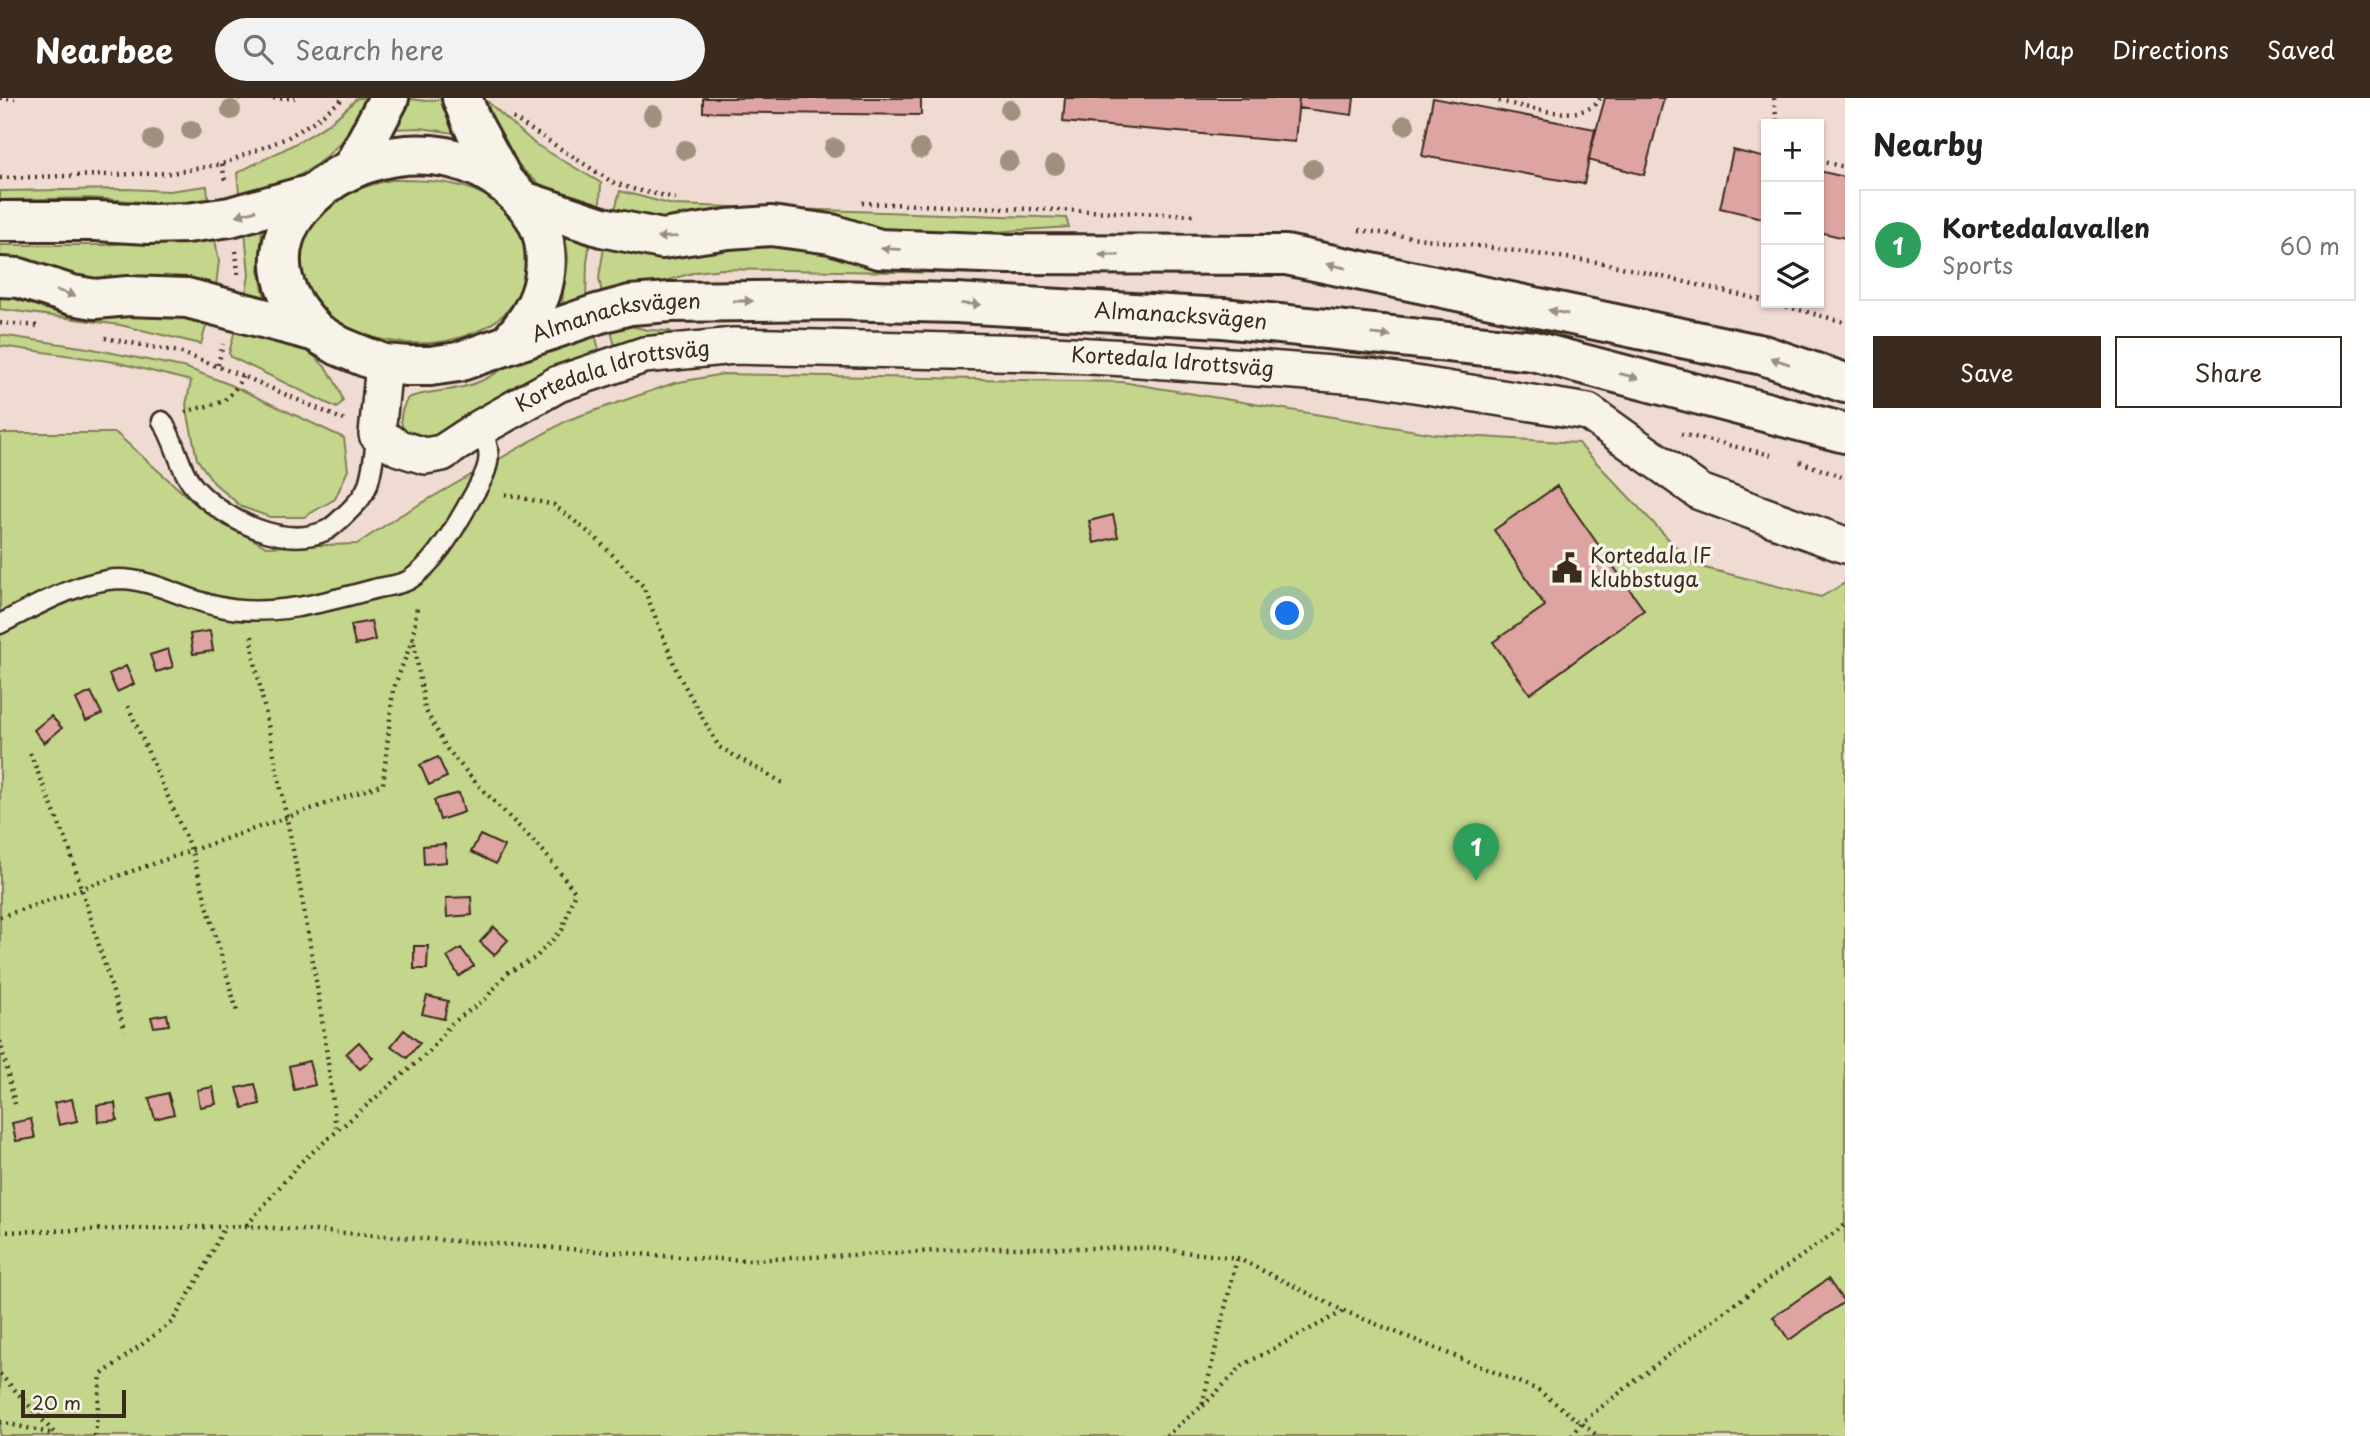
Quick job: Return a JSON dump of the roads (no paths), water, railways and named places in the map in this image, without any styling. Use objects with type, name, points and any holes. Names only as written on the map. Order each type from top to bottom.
[{"type":"main road","points":[[354,167],[389,98]]},
{"type":"main road","points":[[462,98],[472,123],[514,192]]},
{"type":"main road","name":"Almanacksvägen","points":[[316,332],[300,314],[281,275],[282,240],[286,228],[312,194],[340,173],[390,156],[427,155],[463,162],[478,168],[514,192],[602,227],[662,239],[728,229],[771,226],[831,234],[879,249],[1008,254],[1286,255],[1763,355],[1845,383]]},
{"type":"main road","name":"Almanacksvägen","points":[[509,343],[523,328],[538,302],[546,280],[547,268],[542,233],[514,192]]},
{"type":"main road","name":"Almanacksvägen","points":[[0,221],[96,220],[149,224],[230,217],[312,194]]},
{"type":"main road","name":"Almanacksvägen","points":[[0,277],[19,278],[94,299],[128,296],[187,298],[316,332],[339,346],[384,364],[430,366],[458,362],[619,308],[670,302],[832,300],[956,303],[1223,317],[1533,351],[1845,433]]},
{"type":"street","name":"Kortedala Idrottsväg","points":[[377,434],[399,448],[425,456],[442,453],[558,384],[643,355],[734,346],[1035,354],[1371,377],[1588,412],[1700,492],[1845,545]]},
{"type":"street","points":[[377,434],[384,364]]},
{"type":"lane","points":[[162,421],[169,430],[194,487],[235,519],[291,537],[328,530],[358,502],[367,487],[377,434]]},
{"type":"lane","points":[[0,624],[43,602],[84,587],[118,579],[145,583],[214,606],[261,611],[328,601],[408,580],[451,536],[477,488],[490,457],[487,439],[480,428]]},
{"type":"place","name":"Kortedala IF klubbstuga","points":[[1567,568]]},
{"type":"place","name":"Kortedalavallen","points":[[1476,881]]}]
